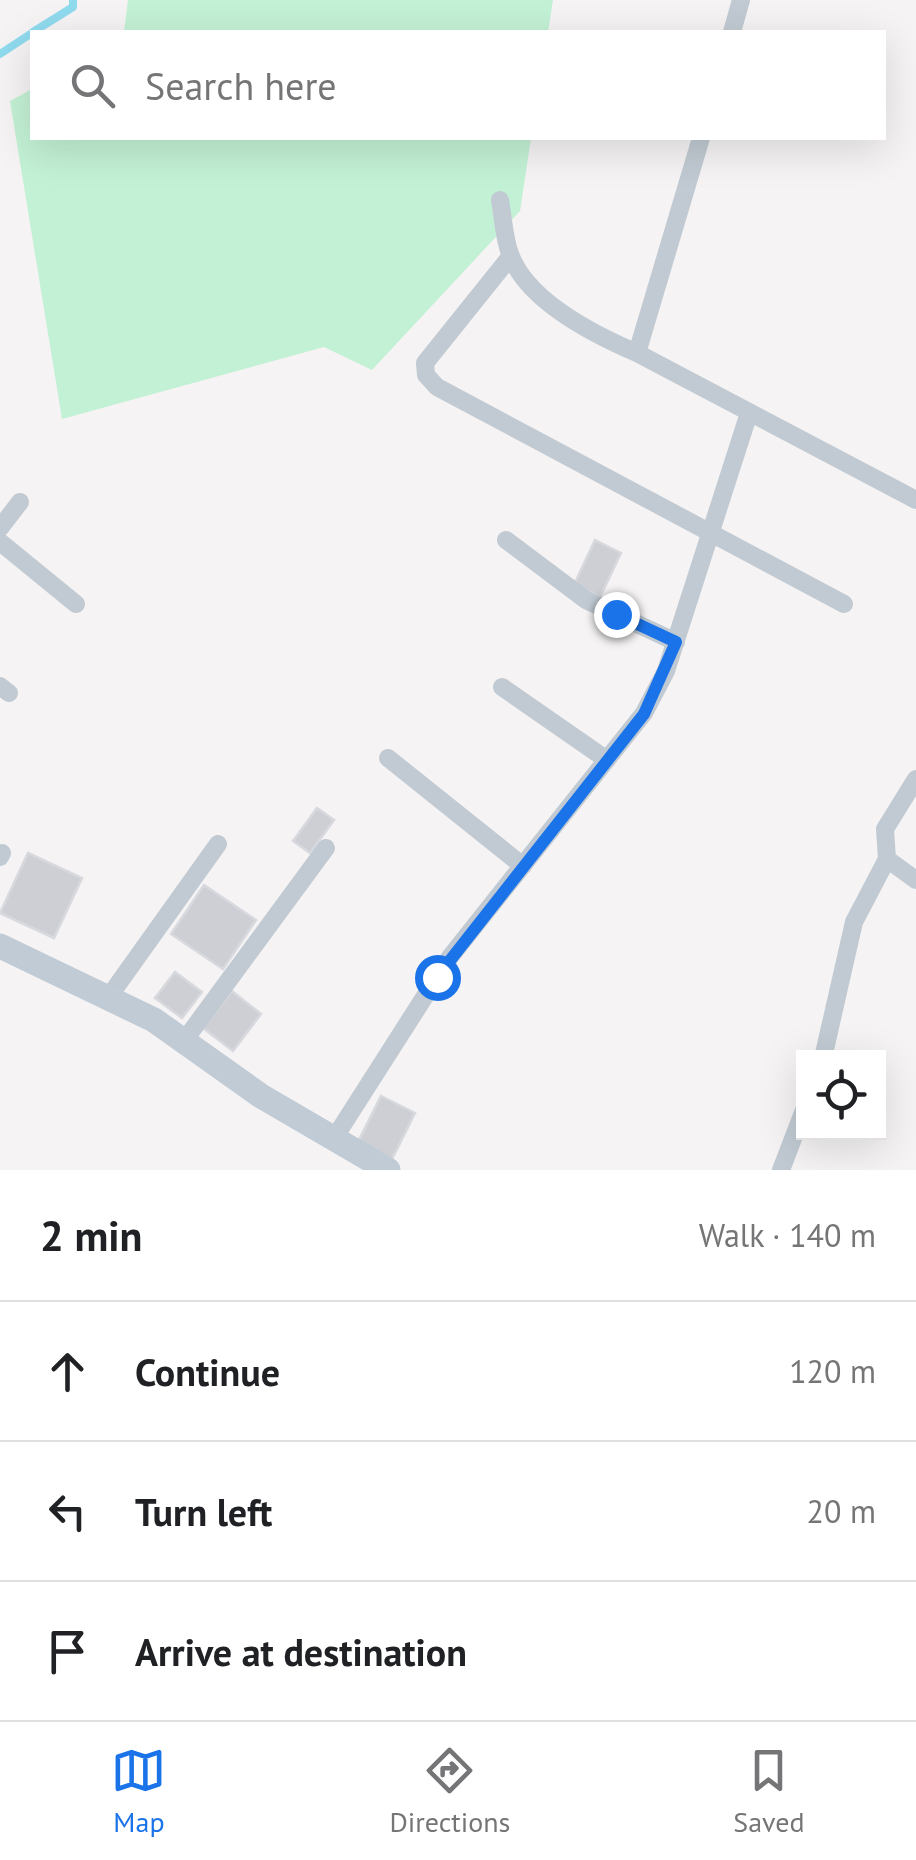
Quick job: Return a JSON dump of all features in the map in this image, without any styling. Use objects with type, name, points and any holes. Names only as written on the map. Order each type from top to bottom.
[{"type":"street","points":[[733,30],[742,0]]},
{"type":"street","points":[[637,353],[700,140]]},
{"type":"street","points":[[500,200],[510,257],[546,300],[584,330],[637,353],[916,500]]},
{"type":"street","points":[[510,257],[424,363],[426,375],[437,387],[710,536],[844,604]]},
{"type":"street","points":[[335,1137],[432,984],[644,714],[676,642],[749,414]]},
{"type":"street","points":[[0,528],[20,502]]},
{"type":"street","points":[[506,540],[586,600],[676,642]]},
{"type":"street","points":[[0,542],[76,604]]},
{"type":"street","points":[[502,687],[607,760]]},
{"type":"street","points":[[388,758],[524,866]]},
{"type":"street","points":[[825,1050],[854,922],[887,859],[885,829],[916,779]]},
{"type":"street","points":[[108,998],[218,844]]},
{"type":"street","points":[[184,1040],[326,848]]},
{"type":"street","points":[[887,859],[916,880]]},
{"type":"street","points":[[0,946],[154,1020],[261,1096],[388,1170]]},
{"type":"street","points":[[781,1170],[796,1131]]},
{"type":"green space","points":[[128,0],[553,0],[548,30],[124,30]]},
{"type":"green space","points":[[30,90],[30,140],[531,140],[520,211],[372,370],[324,347],[62,419],[10,101]]},
{"type":"building","points":[[595,540],[621,553],[600,597],[574,585]]},
{"type":"building","points":[[317,808],[334,820],[310,853],[293,841]]},
{"type":"building","points":[[28,853],[82,878],[54,938],[0,913]]},
{"type":"building","points":[[204,885],[256,920],[223,969],[171,934]]},
{"type":"building","points":[[175,972],[202,992],[182,1018],[155,998]]},
{"type":"building","points":[[232,991],[261,1014],[233,1051],[203,1028]]},
{"type":"building","points":[[381,1096],[415,1113],[391,1161],[357,1144]]},
{"type":"waterway","points":[[36,30],[73,7],[73,0]]},
{"type":"waterway","points":[[0,54],[30,34]]},
{"type":"route","points":[[437,977],[644,714],[666,671],[676,642],[616,614]]}]
